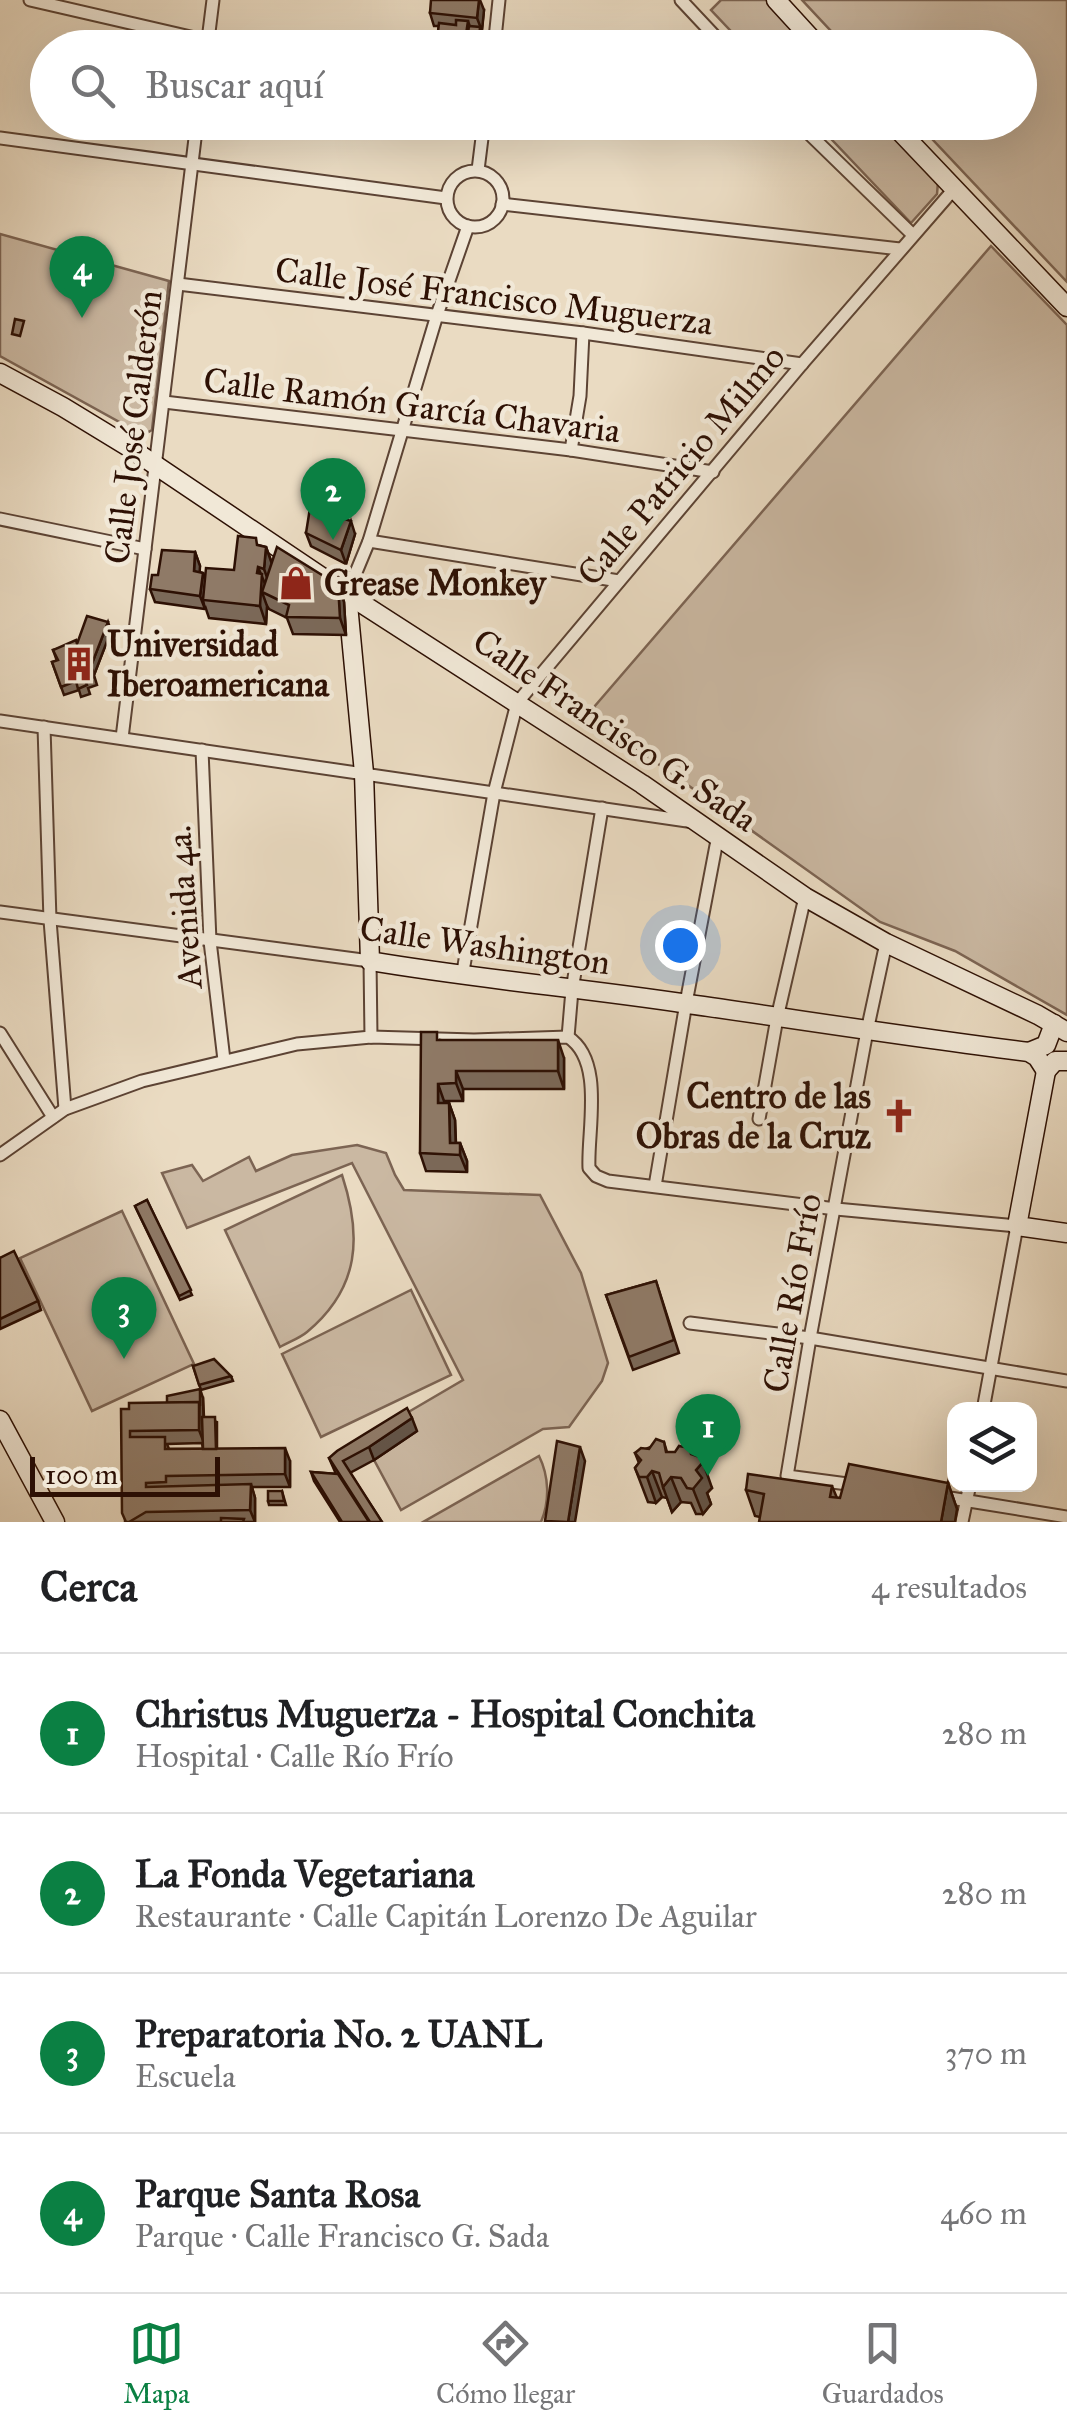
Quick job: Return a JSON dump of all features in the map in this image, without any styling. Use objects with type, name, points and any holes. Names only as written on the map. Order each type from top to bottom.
[{"type":"street","points":[[30,0],[151,30]]},
{"type":"street","points":[[210,30],[213,0]]},
{"type":"street","points":[[496,30],[500,0]]},
{"type":"street","points":[[680,0],[709,30]]},
{"type":"street","points":[[776,0],[804,30]]},
{"type":"street","points":[[0,138],[446,198]]},
{"type":"street","name":"Calle José Calderón","points":[[122,738],[195,140]]},
{"type":"street","points":[[478,170],[482,140]]},
{"type":"street","points":[[815,140],[912,235]]},
{"type":"street","points":[[908,140],[1067,306]]},
{"type":"street","points":[[470,170],[478,170],[488,172],[501,186],[502,204],[494,221],[468,226],[456,220],[446,198],[455,180],[470,170]]},
{"type":"street","name":"Calle Patricio Milmo","points":[[462,976],[494,792],[517,703],[954,189]]},
{"type":"street","points":[[502,204],[900,249]]},
{"type":"street","points":[[371,1037],[364,774],[347,594],[370,540],[437,315],[468,226]]},
{"type":"street","name":"Calle José Francisco Muguerza","points":[[178,284],[802,364]]},
{"type":"street","points":[[571,450],[580,396],[583,333]]},
{"type":"street","name":"Calle Francisco G. Sada","points":[[0,373],[155,465],[718,835],[805,898],[886,943],[1061,1028]]},
{"type":"street","name":"Calle Ramón García Chavaria","points":[[164,402],[571,450],[713,472]]},
{"type":"street","points":[[0,519],[145,549]]},
{"type":"street","points":[[370,540],[619,580]]},
{"type":"street","points":[[351,628],[366,617],[386,617]]},
{"type":"street","points":[[0,720],[698,823]]},
{"type":"street","points":[[44,727],[59,1113]]},
{"type":"street","name":"Avenida 4a.","points":[[202,750],[210,941],[224,1060]]},
{"type":"street","points":[[568,1036],[602,808]]},
{"type":"street","points":[[655,1186],[718,835]]},
{"type":"street","points":[[759,1119],[805,898]]},
{"type":"street","name":"Calle Washington","points":[[0,912],[1029,1052]]},
{"type":"street","name":"Calle Río Frío","points":[[859,1486],[788,1476],[810,1338],[886,943]]},
{"type":"street","points":[[1029,1052],[1046,1045],[1061,1028]]},
{"type":"street","points":[[0,1033],[59,1113]]},
{"type":"street","points":[[0,1156],[59,1113],[142,1081],[297,1044],[371,1037],[474,1040],[568,1036],[582,1051],[588,1068],[591,1172],[608,1181],[1067,1233]]},
{"type":"street","points":[[1029,1052],[1038,1057],[1046,1071]]},
{"type":"street","points":[[985,1402],[1046,1071],[1055,1061],[1067,1061]]},
{"type":"street","points":[[690,1323],[810,1338],[1067,1381]]},
{"type":"street","points":[[0,1420],[55,1522]]},
{"type":"street","points":[[962,1522],[968,1492]]},
{"type":"street","points":[[931,1496],[1067,1517]]},
{"type":"shaded area","points":[[721,0],[767,0],[795,30],[730,30],[711,10]]},
{"type":"shaded area","points":[[802,0],[1067,0],[1067,282],[933,140],[1037,140],[1037,30],[830,30]]},
{"type":"shaded area","points":[[832,140],[898,140],[938,182],[937,194],[911,223]]},
{"type":"shaded area","points":[[0,234],[169,281],[152,430],[143,435],[0,356]]},
{"type":"shaded area","points":[[991,246],[1067,325],[1067,1015],[955,951],[880,922],[588,714]]},
{"type":"shaded area","points":[[357,1145],[386,1153],[404,1190],[540,1195],[581,1273],[608,1363],[602,1381],[569,1427],[543,1429],[401,1510],[374,1460],[347,1448],[463,1380],[352,1163],[187,1228],[162,1173],[192,1165],[203,1181],[249,1157],[256,1171],[292,1155]]},
{"type":"shaded area","points":[[342,1175],[354,1240],[347,1279],[325,1315],[304,1334],[280,1347],[225,1230]]},
{"type":"shaded area","points":[[122,1211],[194,1364],[92,1411],[20,1258]]},
{"type":"shaded area","points":[[411,1290],[451,1375],[321,1437],[282,1354]]},
{"type":"shaded area","points":[[539,1456],[547,1489],[541,1522],[423,1522]]},
{"type":"building","points":[[431,0],[479,0],[477,18],[430,13]]},
{"type":"building","points":[[456,20],[468,21],[467,30],[438,30],[439,23],[456,25]]},
{"type":"building","points":[[15,319],[24,321],[20,336],[12,334]]},
{"type":"building","points":[[310,508],[351,521],[341,550],[306,533]]},
{"type":"building","points":[[238,536],[256,538],[257,545],[266,547],[264,569],[258,567],[257,573],[262,574],[260,606],[203,600],[206,568],[234,570]]},
{"type":"building","name":"Grease Monkey","points":[[277,547],[338,585],[340,618],[286,617],[289,605],[262,592]]},
{"type":"building","points":[[162,550],[195,552],[194,571],[203,573],[200,596],[150,589],[152,575],[158,575]]},
{"type":"building","name":"Universidad Iberoamericana","points":[[87,616],[108,622],[91,666],[94,677],[85,679],[87,685],[78,689],[76,681],[61,687],[52,662],[58,660],[53,650],[76,640],[77,644]]},
{"type":"building","points":[[421,1032],[437,1032],[437,1040],[558,1040],[558,1071],[456,1071],[456,1083],[438,1084],[438,1103],[449,1103],[450,1143],[460,1143],[460,1155],[420,1153]]},
{"type":"building","points":[[147,1200],[191,1290],[179,1296],[135,1206]]},
{"type":"building","points":[[14,1251],[38,1301],[0,1319],[0,1258]]},
{"type":"building","points":[[656,1281],[674,1340],[629,1357],[606,1295]]},
{"type":"building","points":[[214,1359],[231,1376],[199,1385],[193,1366]]},
{"type":"building","points":[[200,1389],[200,1406],[199,1402],[167,1403],[167,1396]]},
{"type":"building","points":[[199,1402],[199,1430],[130,1431],[130,1437],[165,1437],[165,1449],[285,1448],[285,1474],[166,1476],[166,1482],[146,1483],[146,1487],[251,1484],[250,1510],[146,1512],[126,1522],[122,1513],[121,1409],[129,1409],[129,1403]]},
{"type":"building","points":[[407,1408],[412,1418],[343,1461],[382,1522],[370,1522],[329,1458]]},
{"type":"building","points":[[202,1417],[215,1417],[216,1449],[203,1449]]},
{"type":"building","points":[[656,1439],[664,1442],[666,1452],[675,1452],[679,1446],[690,1448],[691,1454],[700,1457],[703,1462],[696,1470],[702,1478],[693,1489],[687,1488],[681,1478],[671,1477],[663,1487],[659,1473],[652,1471],[647,1477],[639,1477],[635,1468],[641,1460],[635,1453],[641,1448],[649,1449]]},
{"type":"building","points":[[557,1441],[580,1447],[568,1522],[545,1521]]},
{"type":"building","points":[[849,1464],[947,1483],[941,1522],[759,1522],[764,1494],[746,1490],[748,1474],[832,1486],[830,1497],[840,1498]]},
{"type":"building","points":[[311,1472],[338,1474],[369,1522],[342,1522]]},
{"type":"building","points":[[268,1491],[282,1491],[284,1501],[268,1501]]},
{"type":"building","points":[[221,1518],[244,1519],[221,1522]]},
{"type":"place","name":"Parque Santa Rosa","points":[[82,318]]},
{"type":"place","name":"La Fonda Vegetariana","points":[[333,540]]},
{"type":"place","name":"Grease Monkey","points":[[296,583]]},
{"type":"place","name":"Universidad Iberoamericana","points":[[79,664]]},
{"type":"place","name":"Centro de las Obras de la Cruz","points":[[899,1116]]},
{"type":"place","name":"Preparatoria No. 2 UANL","points":[[124,1359]]},
{"type":"place","name":"Christus Muguerza - Hospital Conchita","points":[[708,1476]]}]
